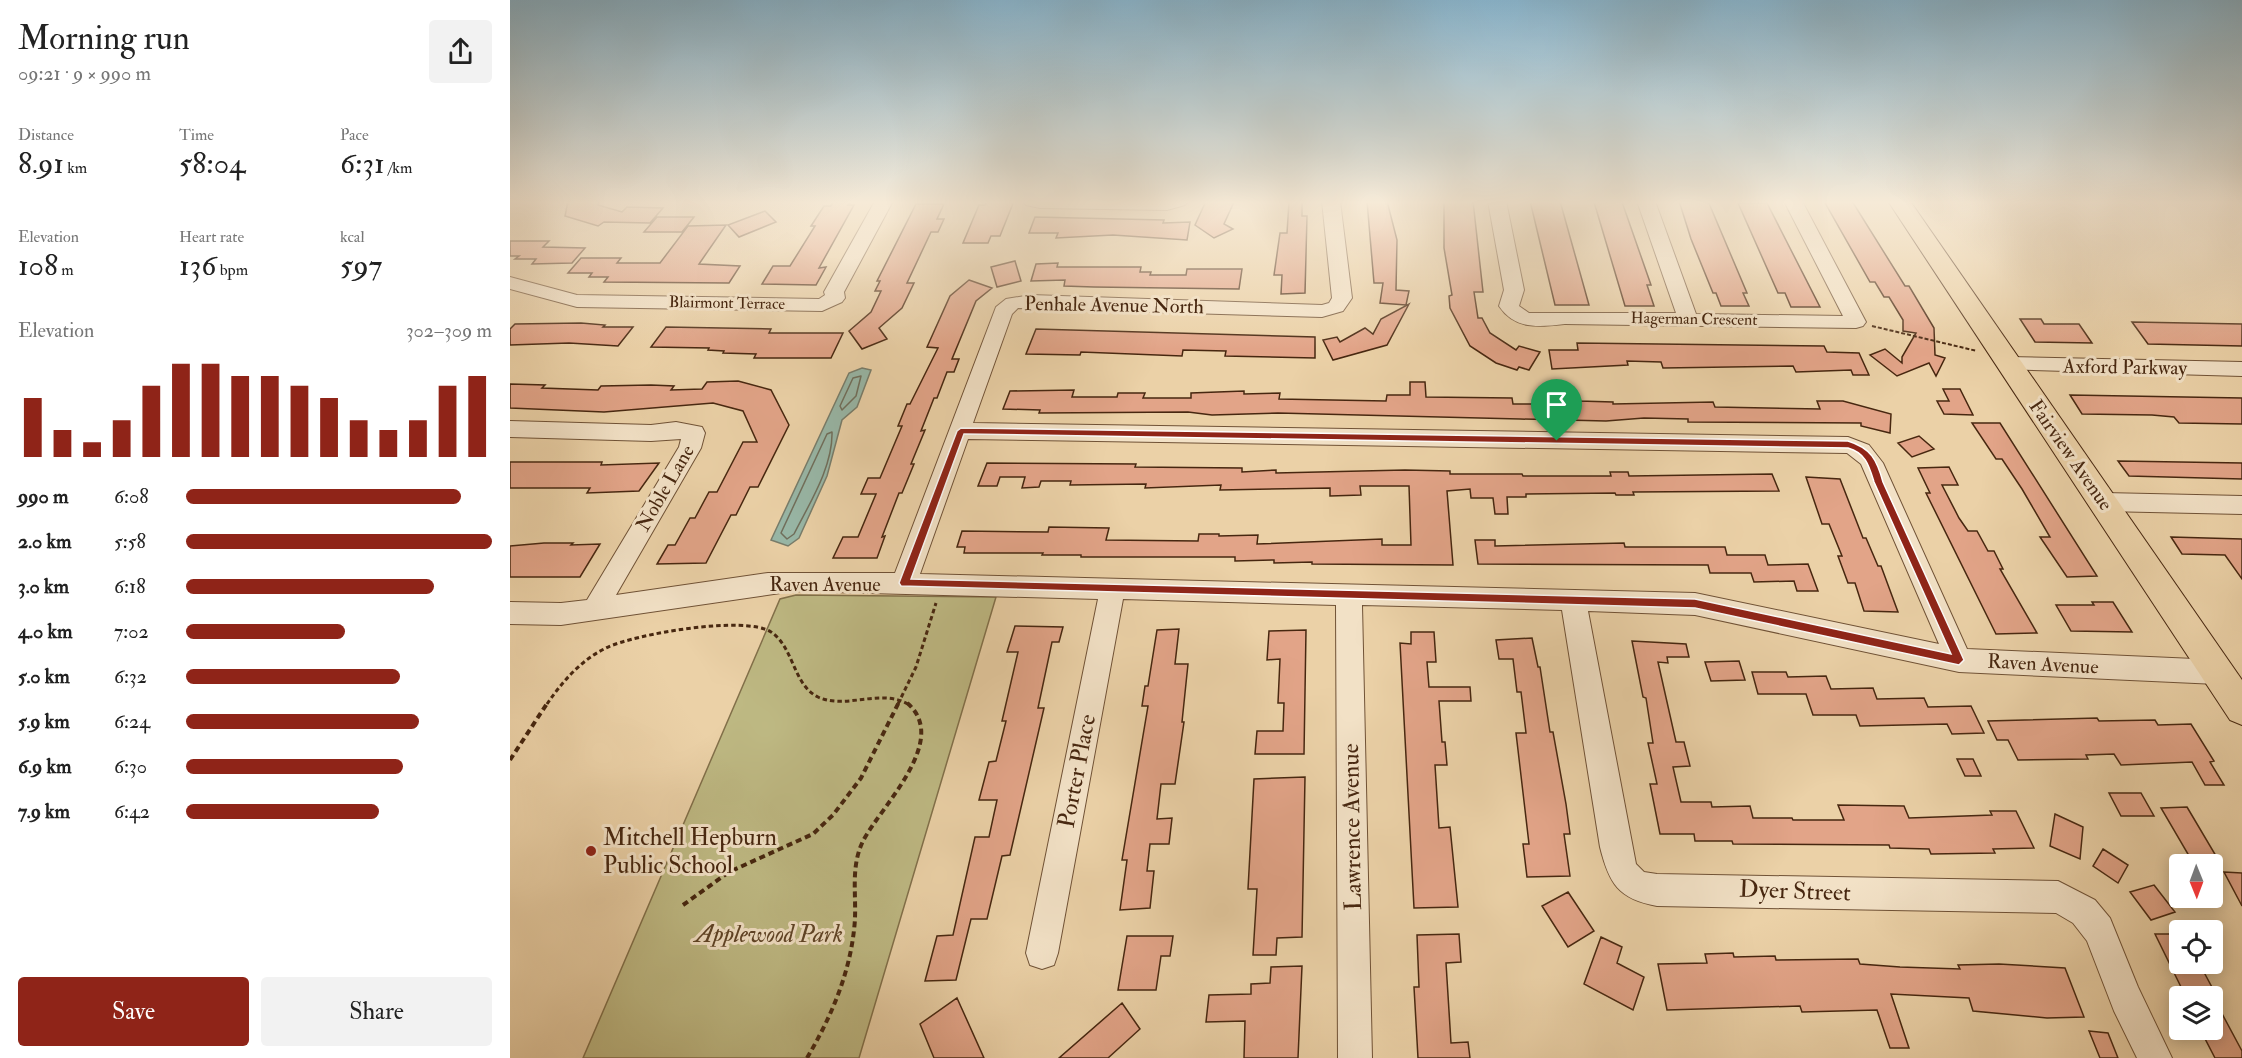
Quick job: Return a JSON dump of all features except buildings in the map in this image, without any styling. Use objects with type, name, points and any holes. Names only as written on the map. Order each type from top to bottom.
[{"type":"main road","name":"Fairview Avenue","points":[[1932,250],[2242,709]]},
{"type":"street","name":"Blairmont Terrace","points":[[510,283],[577,301],[822,305],[835,298],[834,292],[857,250]]},
{"type":"street","name":"Penhale Avenue North","points":[[904,583],[1003,311],[1013,303],[1031,301],[1322,311],[1336,308],[1342,298],[1337,250]]},
{"type":"street","name":"Hagerman Crescent","points":[[1506,250],[1514,290],[1509,306],[1519,317],[1536,321],[1565,318],[1856,322]]},
{"type":"street","points":[[1664,250],[1688,319]]},
{"type":"street","points":[[1819,250],[1856,322]]},
{"type":"street","name":"Axford Parkway","points":[[2008,364],[2242,369]]},
{"type":"street","name":"Noble Lane","points":[[510,429],[651,433],[686,430],[694,433],[690,448],[595,608]]},
{"type":"street","points":[[961,431],[1848,445],[1862,448],[1873,463],[1878,482],[1959,660]]},
{"type":"street","points":[[2104,502],[2242,505]]},
{"type":"street","name":"Raven Avenue","points":[[510,613],[561,614],[768,583],[904,583],[1695,604],[1959,660],[2217,672]]},
{"type":"street","name":"Porter Place","points":[[1042,953],[1112,590]]},
{"type":"street","name":"Lawrence Avenue","points":[[1348,595],[1355,1058]]},
{"type":"street","name":"Dyer Street","points":[[1574,600],[1613,826],[1615,856],[1620,871],[1630,882],[1646,890],[1662,892],[1694,888],[2058,897],[2083,910],[2105,936],[2118,979],[2156,1058]]},
{"type":"path","points":[[1856,322],[1978,351]]},
{"type":"path","points":[[683,905],[729,872],[813,834],[833,815],[861,778],[901,699],[916,667],[936,603]]},
{"type":"path","points":[[510,760],[564,680],[589,659],[607,648],[625,642],[714,626],[741,623],[761,626],[773,632],[783,642],[805,687],[820,698],[901,699],[913,707],[921,722],[919,748],[856,856],[853,890],[855,931],[844,973],[830,1012],[807,1058]]},
{"type":"green space","name":"Applewood Park","points":[[796,595],[996,597],[859,1058],[583,1058],[780,599]]},
{"type":"water","points":[[862,368],[871,370],[857,407],[842,420],[827,476],[799,538],[788,546],[771,540],[849,373]]},
{"type":"place","name":"Mitchell Hepburn Public School","points":[[591,851]]},
{"type":"route","points":[[961,431],[1557,441],[1848,445],[1862,448],[1873,463],[1878,482],[1959,660],[1695,604],[904,583],[961,431]]}]
